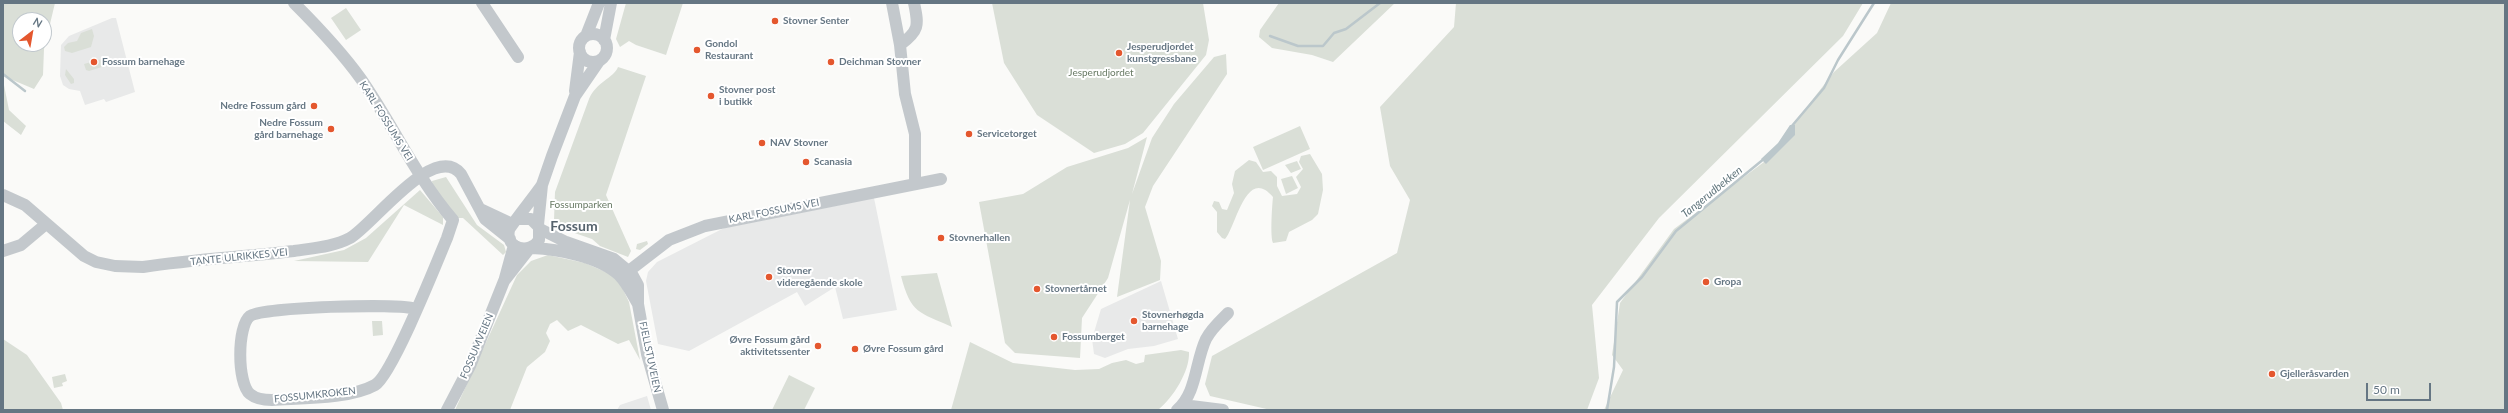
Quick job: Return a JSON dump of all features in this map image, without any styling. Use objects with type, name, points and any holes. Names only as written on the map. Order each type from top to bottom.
[{"type":"street","name":"KARL FOSSUMS VEI","points":[[294,3],[328,38],[361,80],[420,176]]},
{"type":"street","points":[[482,3],[518,57]]},
{"type":"street","points":[[599,3],[586,36],[580,43],[580,52],[586,60],[599,61],[607,51],[604,40],[611,3]]},
{"type":"street","points":[[892,3],[900,45],[905,94],[915,134],[915,184]]},
{"type":"street","points":[[900,45],[913,35],[917,28],[914,3]]},
{"type":"street","points":[[586,36],[594,34],[604,40]]},
{"type":"street","name":"FOSSUMVEIEN","points":[[447,410],[470,366],[504,281],[512,242],[509,231],[542,185],[575,96],[580,52]]},
{"type":"street","name":"FOSSUMVEIEN","points":[[575,96],[599,61]]},
{"type":"street","points":[[420,176],[440,166],[455,169],[464,179],[489,224],[521,249],[530,248]]},
{"type":"street","name":"TANTE ULRIKKES VEI","points":[[3,195],[25,205],[84,256],[96,262],[115,266],[143,267],[262,255],[329,246],[346,240],[360,232],[402,190],[420,176]]},
{"type":"street","name":"FOSSUMKROKEN","points":[[416,309],[396,306],[292,309],[254,314],[246,320],[242,336],[242,372],[246,388],[259,399],[272,400],[343,393],[371,387],[380,382],[387,372],[416,309],[453,220],[420,176]]},
{"type":"street","name":"KARL FOSSUMS VEI","points":[[625,274],[669,240],[704,226],[941,179]]},
{"type":"street","name":"FOSSUMVEIEN","points":[[504,281],[530,248],[539,240],[542,185]]},
{"type":"street","points":[[480,209],[515,222],[527,218],[539,227]]},
{"type":"street","points":[[3,251],[21,245],[46,224]]},
{"type":"street","name":"FJELLSTUVEIEN","points":[[539,227],[566,242],[608,256],[638,285],[638,304],[650,368],[663,410]]},
{"type":"street","name":"FJELLSTUVEIEN","points":[[530,248],[563,252],[598,262],[625,274]]},
{"type":"street","points":[[1224,410],[1180,407],[1195,374],[1202,348],[1207,337],[1228,313]]},
{"type":"shaded area","name":"Fossum barnehage","points":[[112,18],[116,18],[135,92],[106,102],[104,99],[85,105],[80,91],[69,89],[63,85],[60,76],[61,45],[69,36]]},
{"type":"shaded area","points":[[1790,125],[1795,125],[1795,135],[1766,164],[1761,159],[1778,143]]},
{"type":"shaded area","name":"Stovner videregående skole","points":[[874,198],[897,310],[843,319],[835,287],[805,306],[797,292],[689,351],[658,344],[646,281],[648,272],[657,262],[724,228]]},
{"type":"shaded area","name":"Stovnerhøgda barnehage","points":[[1161,281],[1178,339],[1154,346],[1128,349],[1105,358],[1094,354],[1092,339],[1101,309]]},
{"type":"shaded area","points":[[647,396],[651,410],[617,410],[620,405]]},
{"type":"green space","points":[[3,3],[55,3],[52,16],[52,12],[12,12],[12,52],[44,52],[43,75],[34,89],[3,76]]},
{"type":"green space","points":[[626,3],[683,3],[666,55],[636,45],[629,41],[620,47],[616,39]]},
{"type":"green space","name":"Jesperudjordet","points":[[992,3],[1203,3],[1209,40],[1206,55],[1143,133],[1125,144],[1094,153],[1037,115],[1004,63]]},
{"type":"green space","points":[[1279,3],[1395,3],[1333,62],[1312,55],[1272,48],[1259,37],[1260,30]]},
{"type":"green space","points":[[1456,3],[1863,3],[1843,36],[1659,218],[1592,305],[1599,378],[1587,410],[1271,410],[1210,396],[1205,384],[1212,356],[1397,253],[1410,200],[1390,166],[1380,107],[1454,27]]},
{"type":"green space","points":[[1891,3],[2505,3],[2505,410],[1604,410],[1623,370],[1612,355],[1620,303],[1674,229],[1764,162],[1834,72],[1877,33]]},
{"type":"green space","points":[[346,8],[361,30],[346,40],[331,18]]},
{"type":"green space","points":[[92,29],[94,36],[91,47],[72,53],[65,51],[64,47],[68,43],[77,41],[81,33]]},
{"type":"green space","points":[[1226,54],[1227,74],[1153,186],[1145,207],[1161,261],[1160,280],[1117,297],[1130,200],[1108,278],[1082,318],[1080,358],[1015,353],[1005,343],[979,202],[1023,194],[1067,167],[1128,148],[1147,137],[1132,194],[1152,138],[1174,104],[1214,57]]},
{"type":"green space","points":[[102,59],[105,66],[89,71],[86,70],[84,64]]},
{"type":"green space","name":"Fossumparken","points":[[618,67],[646,76],[606,195],[631,251],[628,257],[600,246],[592,239],[563,229],[554,220],[555,192],[589,99],[596,88],[613,74]]},
{"type":"green space","points":[[66,69],[74,79],[74,83],[71,84],[65,75]]},
{"type":"green space","points":[[3,80],[9,110],[26,126],[21,135],[3,121]]},
{"type":"green space","points":[[1300,126],[1310,149],[1263,170],[1253,147]]},
{"type":"green space","points":[[1310,154],[1322,174],[1323,190],[1318,214],[1312,220],[1289,232],[1286,241],[1273,243],[1271,228],[1273,197],[1264,189],[1256,188],[1249,193],[1243,202],[1225,239],[1222,238],[1217,232],[1217,212],[1212,206],[1214,201],[1219,202],[1222,209],[1227,210],[1234,193],[1232,184],[1235,171],[1249,160],[1256,162],[1263,172],[1271,171],[1277,177],[1277,186],[1282,196],[1297,194],[1301,187],[1296,177],[1303,169],[1299,162],[1301,156]]},
{"type":"green space","points":[[1297,161],[1301,169],[1291,173],[1285,165]]},
{"type":"green space","points":[[1292,176],[1298,188],[1286,194],[1281,179]]},
{"type":"green space","points":[[446,177],[477,225],[504,245],[506,252],[503,255],[463,218],[458,218],[433,189],[432,181]]},
{"type":"green space","points":[[420,190],[443,217],[443,225],[404,205],[368,262],[294,261],[344,250],[366,238]]},
{"type":"green space","points":[[647,241],[648,244],[640,250],[636,249],[637,244]]},
{"type":"green space","points":[[548,255],[585,263],[608,273],[619,281],[629,302],[640,360],[629,340],[618,344],[581,325],[568,331],[557,320],[550,324],[546,333],[550,341],[545,352],[527,367],[510,410],[455,410],[517,275],[531,261]]},
{"type":"green space","points":[[937,273],[952,327],[924,314],[913,305],[901,276]]},
{"type":"green space","points":[[372,321],[382,321],[383,335],[373,336]]},
{"type":"green space","points":[[3,339],[27,355],[61,403],[63,410],[3,410]]},
{"type":"green space","points":[[970,342],[1013,363],[1075,370],[1099,369],[1112,363],[1126,360],[1136,364],[1144,362],[1145,355],[1181,350],[1189,352],[1189,359],[1180,384],[1164,405],[1158,410],[951,410]]},
{"type":"green space","points":[[65,374],[67,381],[62,383],[63,386],[54,388],[52,377]]},
{"type":"green space","points":[[789,375],[815,388],[804,410],[772,410]]},
{"type":"waterway","points":[[1270,36],[1298,46],[1323,46],[1334,33],[1346,29],[1380,3]]},
{"type":"waterway","name":"Tangerudbekken","points":[[1791,127],[1824,88],[1838,60],[1874,3]]},
{"type":"waterway","points":[[3,74],[25,91]]},
{"type":"waterway","name":"Tangerudbekken","points":[[1607,410],[1614,367],[1617,302],[1642,277],[1676,231],[1765,158]]},
{"type":"place","name":"Stovner Senter","points":[[775,21]]},
{"type":"place","name":"Gondol Restaurant","points":[[697,50]]},
{"type":"place","name":"Jesperudjordet kunstgressbane","points":[[1119,53]]},
{"type":"place","name":"Fossum barnehage","points":[[94,62]]},
{"type":"place","name":"Deichman Stovner","points":[[831,62]]},
{"type":"place","name":"Stovner post i butikk","points":[[711,96]]},
{"type":"place","name":"Nedre Fossum gård","points":[[314,106]]},
{"type":"place","name":"Nedre Fossum gård barnehage","points":[[331,129]]},
{"type":"place","name":"Servicetorget","points":[[969,134]]},
{"type":"place","name":"NAV Stovner","points":[[762,143]]},
{"type":"place","name":"Scanasia","points":[[806,162]]},
{"type":"place","name":"Stovnerhallen","points":[[941,238]]},
{"type":"place","name":"Stovner videregående skole","points":[[769,277]]},
{"type":"place","name":"Gropa","points":[[1706,282]]},
{"type":"place","name":"Stovnertårnet","points":[[1037,289]]},
{"type":"place","name":"Stovnerhøgda barnehage","points":[[1134,321]]},
{"type":"place","name":"Fossumberget","points":[[1054,337]]},
{"type":"place","name":"Øvre Fossum gård aktivitetssenter","points":[[818,346]]},
{"type":"place","name":"Øvre Fossum gård","points":[[855,349]]},
{"type":"place","name":"Gjelleråsvarden","points":[[2272,374]]},
{"type":"district","name":"Fossum","points":[[574,226]]}]
